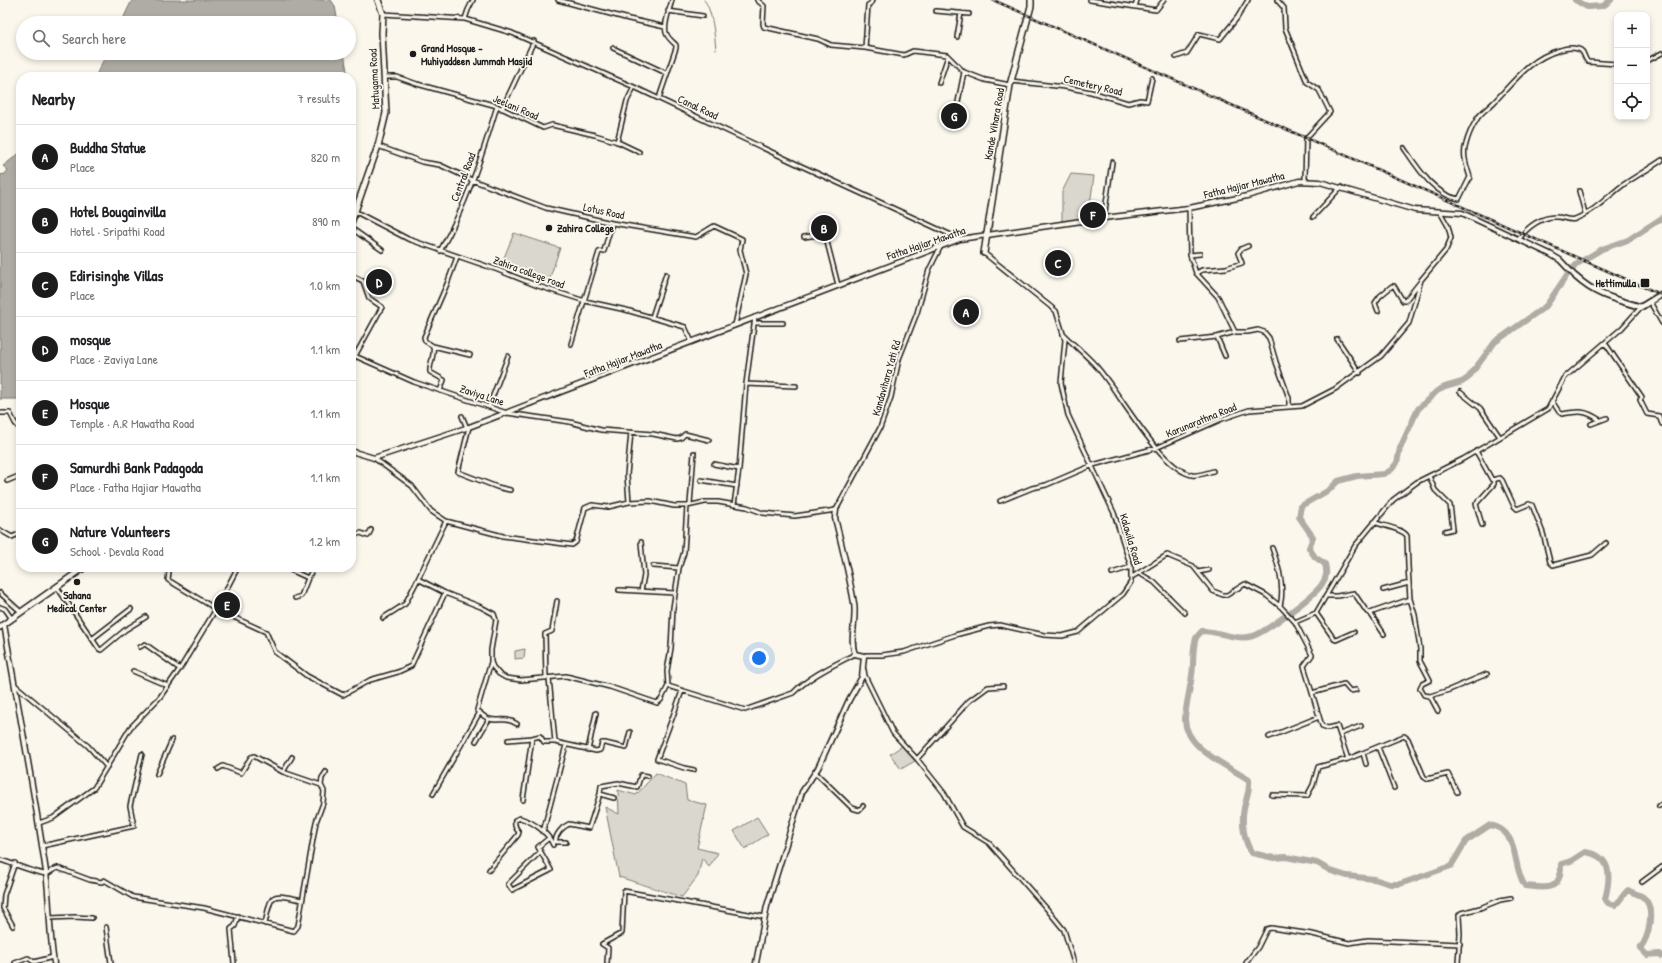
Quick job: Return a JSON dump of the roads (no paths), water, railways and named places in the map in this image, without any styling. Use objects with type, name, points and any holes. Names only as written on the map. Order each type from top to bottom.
[{"type":"main road","name":"Matugama Road","points":[[356,212],[378,146],[386,113],[382,33],[383,14],[378,0]]},
{"type":"main road","name":"Kande Vihara Road","points":[[984,253],[1011,83],[1031,0]]},
{"type":"main road","points":[[1576,277],[1588,288],[1605,296],[1641,307],[1662,294]]},
{"type":"main road","points":[[2,625],[77,572]]},
{"type":"street","points":[[465,19],[473,0]]},
{"type":"street","points":[[558,0],[665,27]]},
{"type":"street","points":[[659,98],[666,73],[676,48],[676,45],[666,34],[665,27],[672,0]]},
{"type":"street","points":[[757,0],[764,6],[764,27],[818,39],[831,45],[865,48],[904,55],[913,51],[947,55],[964,72],[989,81],[1011,83]]},
{"type":"street","points":[[865,48],[868,5],[872,0]]},
{"type":"street","points":[[1090,0],[1156,10],[1164,0]]},
{"type":"street","points":[[1135,7],[1137,0]]},
{"type":"street","points":[[1176,57],[1187,53],[1199,34],[1220,39],[1237,18],[1248,0]]},
{"type":"street","points":[[1277,0],[1284,8],[1285,28],[1307,82],[1319,90],[1330,112],[1306,138],[1305,180]]},
{"type":"street","points":[[668,11],[703,16]]},
{"type":"street","points":[[936,11],[969,14]]},
{"type":"street","points":[[957,37],[961,13]]},
{"type":"street","name":"Canal Road","points":[[383,14],[465,19],[534,41],[659,98],[797,164],[960,238]]},
{"type":"street","points":[[502,109],[534,41]]},
{"type":"street","points":[[614,48],[666,73]]},
{"type":"street","points":[[1404,148],[1425,178],[1443,193],[1452,198],[1459,199],[1470,177],[1465,159],[1465,146],[1472,128],[1477,118],[1495,102],[1522,71],[1536,60],[1552,52],[1568,48],[1579,49],[1588,62],[1614,64]]},
{"type":"street","points":[[1650,59],[1662,53]]},
{"type":"street","points":[[939,83],[948,56]]},
{"type":"street","points":[[957,107],[964,72]]},
{"type":"street","name":"Jeelani Road","points":[[385,77],[397,77],[496,106],[543,128],[552,125],[595,135],[617,142],[639,152]]},
{"type":"street","name":"Cemetery Road","points":[[1011,83],[1065,87],[1091,92],[1128,103],[1140,100],[1147,101],[1152,78]]},
{"type":"street","points":[[617,142],[627,101],[634,87]]},
{"type":"street","name":"Central Road","points":[[440,251],[451,232],[486,144],[496,106]]},
{"type":"street","name":"Lotus Road","points":[[378,146],[422,162],[440,165],[472,180],[546,208],[612,222],[696,237],[714,226],[742,239],[740,250],[746,274],[735,325]]},
{"type":"street","points":[[1519,239],[1529,226],[1540,221],[1552,217],[1559,217],[1566,220],[1575,219],[1606,200],[1622,186],[1662,160]]},
{"type":"street","points":[[1104,218],[1112,162]]},
{"type":"street","name":"Fatha Hajiar Mawatha","points":[[374,458],[468,428],[960,238],[1189,208],[1248,196],[1305,180],[1341,187],[1415,210],[1462,213],[1550,254],[1560,260],[1576,277]]},
{"type":"street","points":[[1313,217],[1341,187]]},
{"type":"street","points":[[1579,191],[1585,212]]},
{"type":"street","points":[[1189,208],[1190,255],[1196,274],[1218,297],[1235,332]]},
{"type":"street","name":"Zahira college road","points":[[356,212],[408,239],[457,257],[585,301],[652,317],[686,327],[692,342]]},
{"type":"street","name":"Karunarathna Road","points":[[1000,501],[1032,488],[1046,485],[1093,465],[1156,448],[1222,419],[1249,410],[1302,406],[1335,390],[1381,356],[1409,323],[1421,280],[1446,250],[1451,238],[1448,226],[1440,212]]},
{"type":"street","points":[[571,344],[599,252],[604,251],[612,222]]},
{"type":"street","points":[[356,232],[382,250]]},
{"type":"street","points":[[804,237],[825,234],[838,285]]},
{"type":"street","name":"Kandavihara Yati Rd","points":[[836,510],[880,428],[891,397],[899,359],[917,313],[929,270],[941,246]]},
{"type":"street","points":[[1196,274],[1202,270],[1226,268],[1242,264],[1238,252],[1241,248],[1248,246]]},
{"type":"street","name":"Kalawila Road","points":[[864,656],[904,652],[942,639],[989,626],[1000,625],[1044,635],[1062,636],[1078,632],[1124,594],[1132,582],[1131,567],[1114,513],[1093,465],[1068,415],[1061,384],[1065,349],[1063,334],[1056,311],[984,253]]},
{"type":"street","points":[[1190,255],[1200,254]]},
{"type":"street","points":[[457,257],[448,284],[424,337],[425,341],[433,346],[470,355]]},
{"type":"street","points":[[652,317],[666,274]]},
{"type":"street","points":[[356,278],[363,282],[369,298],[382,307],[356,354]]},
{"type":"street","points":[[1378,311],[1375,303],[1380,296],[1392,286],[1394,286],[1403,301],[1405,301],[1421,280]]},
{"type":"street","points":[[1650,302],[1662,323]]},
{"type":"street","points":[[1294,622],[1316,613],[1355,546],[1393,500],[1417,482],[1476,451],[1548,408],[1565,377],[1622,328],[1641,307]]},
{"type":"street","points":[[734,505],[739,469],[746,384],[755,317]]},
{"type":"street","points":[[755,323],[783,323]]},
{"type":"street","points":[[1180,341],[1217,337],[1235,332],[1258,330],[1264,332],[1269,338],[1289,398],[1289,407]]},
{"type":"street","points":[[1063,334],[1097,366],[1156,448],[1181,470],[1193,475],[1213,472]]},
{"type":"street","points":[[1217,337],[1225,356]]},
{"type":"street","points":[[1337,339],[1360,373]]},
{"type":"street","points":[[1605,343],[1642,397],[1640,400],[1647,414],[1659,416],[1662,424]]},
{"type":"street","points":[[433,346],[434,351],[430,372],[444,380],[440,391]]},
{"type":"street","name":"Zaviya Lane","points":[[356,356],[406,379],[490,406],[507,413],[570,422],[601,430],[653,434],[678,439],[685,434],[709,440]]},
{"type":"street","points":[[490,406],[508,356]]},
{"type":"street","points":[[746,384],[796,386]]},
{"type":"street","points":[[1460,392],[1480,408],[1500,437]]},
{"type":"street","points":[[1552,401],[1558,412],[1562,414],[1580,411],[1600,420]]},
{"type":"street","points":[[0,413],[10,413],[16,422]]},
{"type":"street","points":[[462,416],[468,428],[458,471],[497,487],[510,490]]},
{"type":"street","points":[[1591,424],[1607,418]]},
{"type":"street","points":[[629,502],[627,475],[631,432]]},
{"type":"street","points":[[1476,451],[1492,480],[1494,481]]},
{"type":"street","points":[[356,453],[374,458],[412,486],[431,511],[446,521],[503,536],[572,545],[576,542],[585,508],[592,505],[608,507],[629,502],[650,501],[674,506],[687,506],[690,504],[705,502],[718,502],[762,513],[795,516],[836,510],[835,518],[854,603],[855,620],[852,647],[855,654]]},
{"type":"street","points":[[690,504],[694,453]]},
{"type":"street","points":[[714,464],[739,469]]},
{"type":"street","points":[[1429,476],[1435,490],[1450,505],[1453,529],[1445,531]]},
{"type":"street","points":[[7,481],[16,477]]},
{"type":"street","points":[[1482,525],[1476,504],[1494,484],[1494,481],[1500,478],[1517,508],[1532,504],[1543,533],[1550,562],[1554,564],[1592,555],[1606,543]]},
{"type":"street","points":[[701,480],[736,486]]},
{"type":"street","points":[[491,662],[498,674],[506,678],[521,680],[566,676],[610,687],[657,703],[661,700],[668,686],[667,671],[671,648],[674,593],[684,552],[687,506]]},
{"type":"street","points":[[383,618],[407,602],[446,521]]},
{"type":"street","points":[[1374,522],[1406,533],[1409,538],[1408,566],[1410,598],[1415,614],[1420,649],[1420,661],[1430,680],[1422,684],[1420,688],[1424,695],[1430,696],[1449,690],[1488,674]]},
{"type":"street","points":[[0,530],[12,537],[16,535]]},
{"type":"street","points":[[356,533],[361,533],[368,536],[371,530]]},
{"type":"street","points":[[641,542],[644,575],[641,591]]},
{"type":"street","points":[[1272,548],[1280,570],[1282,595],[1280,607]]},
{"type":"street","points":[[1132,577],[1167,555],[1193,566],[1218,594],[1227,595],[1245,584],[1266,595],[1294,622],[1312,655],[1304,666],[1322,726],[1328,728],[1337,726],[1348,759]]},
{"type":"street","points":[[653,566],[679,568]]},
{"type":"street","points":[[1112,573],[1131,567]]},
{"type":"street","points":[[1198,572],[1208,570]]},
{"type":"street","points":[[169,572],[168,580],[216,609],[266,632],[275,652],[307,676],[343,694],[370,680],[398,672],[411,666],[445,593]]},
{"type":"street","points":[[39,823],[53,818],[94,788],[130,728],[160,697],[180,669],[216,609],[235,572]]},
{"type":"street","points":[[295,572],[308,578]]},
{"type":"street","points":[[295,598],[300,596],[311,572]]},
{"type":"street","points":[[1139,573],[1154,582],[1185,613]]},
{"type":"street","points":[[418,579],[445,593],[481,607],[494,614],[496,617],[491,662],[477,710],[492,721],[509,719],[517,724]]},
{"type":"street","points":[[1382,590],[1409,582]]},
{"type":"street","points":[[57,587],[101,650],[125,630],[146,617]]},
{"type":"street","points":[[618,590],[674,593]]},
{"type":"street","points":[[0,593],[21,612]]},
{"type":"street","points":[[1326,596],[1354,593],[1384,634]]},
{"type":"street","points":[[1370,613],[1410,598]]},
{"type":"street","points":[[555,742],[545,634],[552,631],[557,601]]},
{"type":"street","points":[[0,607],[5,608],[12,619]]},
{"type":"street","points":[[92,639],[131,609]]},
{"type":"street","points":[[1316,613],[1334,639],[1336,640],[1354,632]]},
{"type":"street","points":[[2,625],[39,823],[46,874],[54,963]]},
{"type":"street","points":[[140,647],[145,644],[180,669]]},
{"type":"street","points":[[668,686],[745,710],[793,693],[798,688],[832,666],[855,654],[864,656],[865,676],[893,733],[917,759],[944,793],[963,827],[989,843],[1047,909],[1066,935],[1074,963]]},
{"type":"street","points":[[756,963],[765,918],[786,840],[802,792],[815,772],[849,700],[862,677],[864,668]]},
{"type":"street","points":[[133,671],[168,686]]},
{"type":"street","points":[[1312,693],[1344,684],[1350,691],[1356,690]]},
{"type":"street","points":[[14,685],[88,746],[107,768]]},
{"type":"street","points":[[917,759],[969,701],[988,687],[1003,686]]},
{"type":"street","points":[[682,691],[670,727],[656,759],[694,770]]},
{"type":"street","points":[[1430,696],[1438,711]]},
{"type":"street","points":[[433,794],[480,712]]},
{"type":"street","points":[[588,750],[596,713]]},
{"type":"street","points":[[1269,737],[1319,717]]},
{"type":"street","points":[[476,740],[489,719]]},
{"type":"street","points":[[1340,734],[1361,726]]},
{"type":"street","points":[[508,740],[540,736],[544,742],[555,742],[588,750],[599,751],[602,743],[626,748],[630,732]]},
{"type":"street","points":[[1272,795],[1307,796],[1313,785],[1318,767],[1348,759],[1406,736],[1426,780],[1448,774],[1457,792]]},
{"type":"street","points":[[523,800],[532,738]]},
{"type":"street","points":[[157,774],[172,740]]},
{"type":"street","points":[[543,832],[566,745]]},
{"type":"street","points":[[1378,747],[1394,788]]},
{"type":"street","points":[[1362,753],[1366,764]]},
{"type":"street","points":[[42,846],[134,826],[130,806],[142,754]]},
{"type":"street","points":[[218,769],[223,766],[242,773],[251,756],[254,756],[283,772],[321,785]]},
{"type":"street","points":[[283,772],[292,757]]},
{"type":"street","points":[[0,860],[15,863],[35,872],[46,874],[58,868],[90,880],[102,882],[104,880],[133,897],[204,908],[254,919],[265,924],[287,930],[296,930],[298,926],[316,822],[323,803],[324,791],[321,785],[322,778],[326,772]]},
{"type":"street","points":[[815,772],[852,808],[858,810],[863,806]]},
{"type":"street","points":[[553,843],[556,836],[564,826],[568,824],[589,828],[600,794],[601,786],[618,783],[637,787],[641,775],[648,776]]},
{"type":"street","points":[[600,794],[614,798]]},
{"type":"street","points":[[490,870],[518,835],[519,832],[515,829],[515,820],[520,818],[526,820],[543,832],[553,843]]},
{"type":"street","points":[[540,852],[508,884],[512,890],[551,870],[538,847],[549,838]]},
{"type":"street","points":[[553,843],[566,842]]},
{"type":"street","points":[[13,926],[3,908],[4,895],[15,863]]},
{"type":"street","points":[[1642,882],[1662,867]]},
{"type":"street","points":[[607,963],[608,948],[602,944],[622,933],[624,891],[765,918]]},
{"type":"street","points":[[265,924],[269,902],[272,897],[277,895],[302,900]]},
{"type":"street","points":[[1458,963],[1461,913],[1480,908],[1500,900],[1511,898]]},
{"type":"street","points":[[49,918],[75,916],[92,918]]},
{"type":"street","points":[[234,963],[231,929],[235,926],[238,916]]},
{"type":"street","points":[[106,928],[111,963]]},
{"type":"street","points":[[1246,963],[1258,947],[1267,929],[1272,928],[1312,934],[1349,943],[1368,940],[1460,944]]},
{"type":"street","points":[[15,963],[28,958],[34,962],[53,957]]},
{"type":"waterway","points":[[704,0],[711,16],[716,50]]},
{"type":"waterway","points":[[1575,0],[1587,7],[1603,6],[1611,0]]},
{"type":"waterway","points":[[1662,218],[1628,240],[1602,249],[1577,264],[1567,275],[1546,306],[1495,342],[1468,378],[1462,382],[1437,391],[1418,409],[1400,448],[1397,463],[1391,470],[1384,474],[1357,476],[1338,481],[1329,490],[1301,506],[1299,517],[1313,537],[1309,548],[1315,557],[1325,564],[1326,574],[1324,581],[1318,589],[1290,613],[1253,636],[1233,637],[1202,631],[1196,637],[1195,642],[1193,671],[1185,718],[1187,729],[1199,747],[1219,762],[1249,780],[1243,814],[1243,825],[1245,838],[1252,853],[1274,858],[1286,857],[1317,863],[1331,871],[1347,876],[1374,879],[1390,884],[1400,884],[1451,866],[1466,841],[1490,825],[1507,834],[1514,850],[1518,869],[1525,886],[1546,887],[1555,884],[1558,880],[1561,864],[1571,861],[1585,852],[1594,854],[1600,858],[1605,863],[1608,875],[1605,899],[1608,903],[1615,905],[1628,890],[1643,897],[1649,908],[1650,922],[1646,937],[1640,948],[1647,955],[1660,954],[1662,956]]},
{"type":"railway","points":[[993,0],[1662,295]]},
{"type":"place","name":"Grand Mosque - Muhiyaddeen Jummah Masjid","points":[[413,54]]},
{"type":"place","name":"Nature Volunteers","points":[[954,116]]},
{"type":"place","name":"Samurdhi Bank Padagoda","points":[[1093,215]]},
{"type":"place","name":"Zahira College","points":[[549,228]]},
{"type":"place","name":"Hotel Bougainvilla","points":[[824,228]]},
{"type":"place","name":"Edirisinghe Villas","points":[[1058,263]]},
{"type":"place","name":"mosque","points":[[379,282]]},
{"type":"place","name":"Hettimulla","points":[[1645,283]]},
{"type":"place","name":"Buddha Statue","points":[[966,312]]},
{"type":"place","name":"Sahana Medical Center","points":[[77,582]]},
{"type":"place","name":"Mosque","points":[[227,605]]}]
